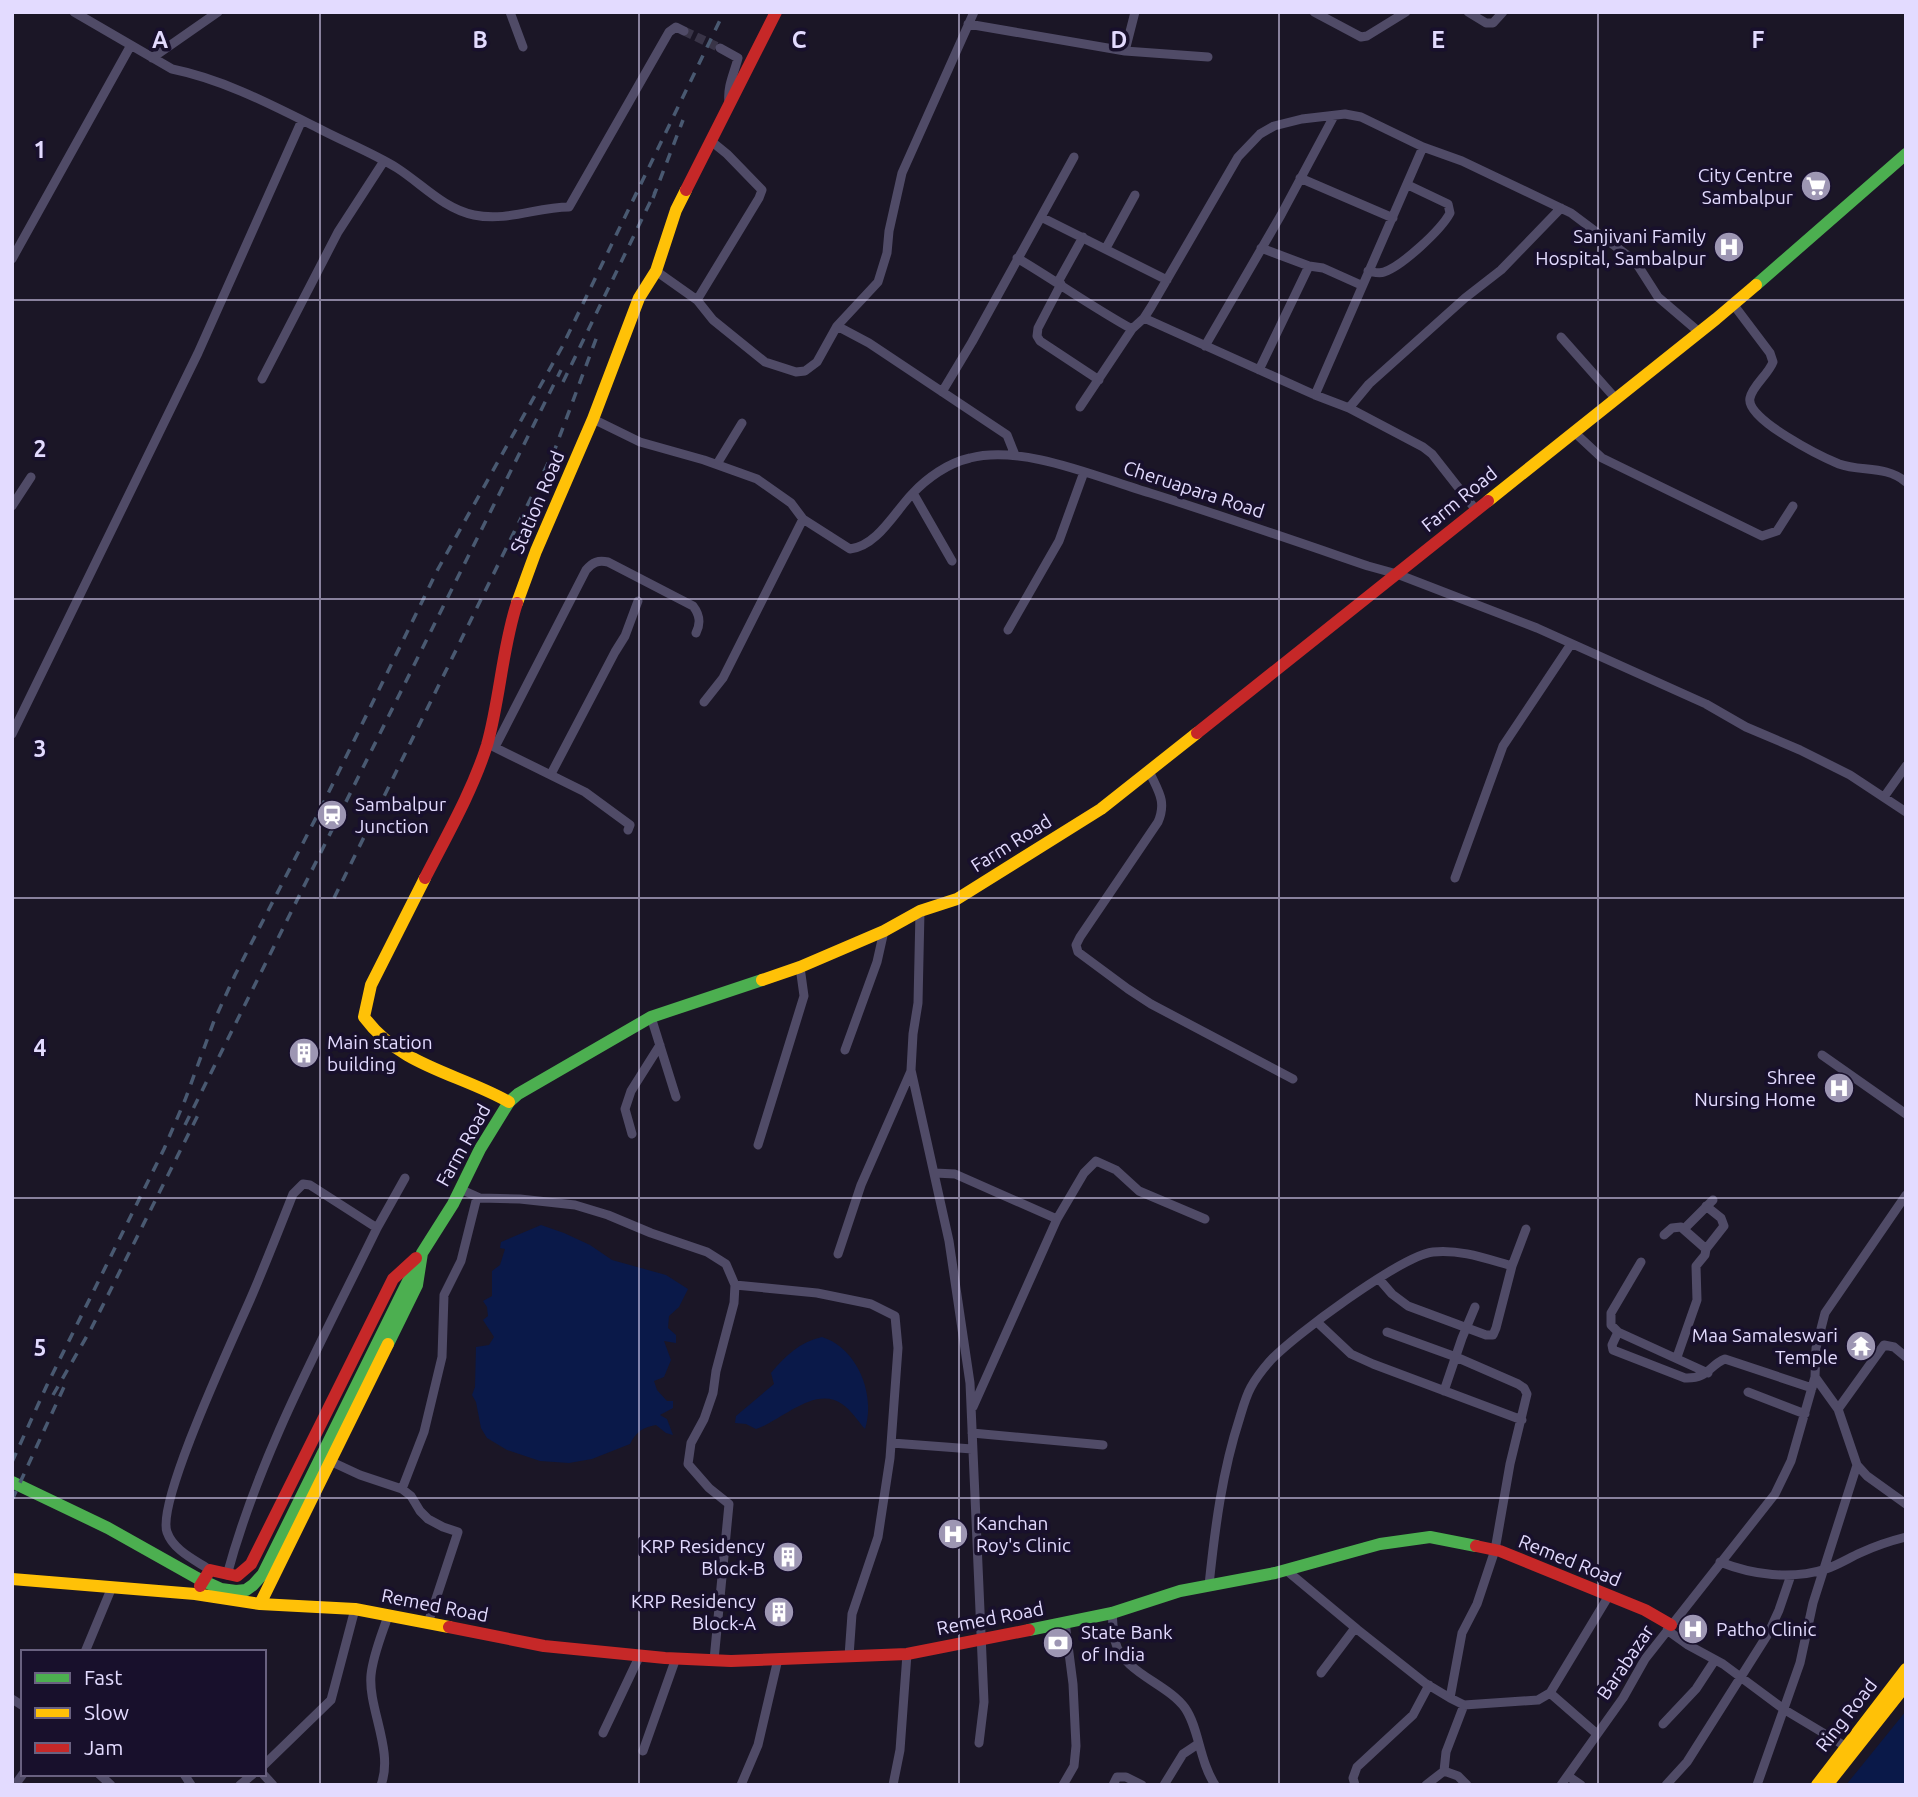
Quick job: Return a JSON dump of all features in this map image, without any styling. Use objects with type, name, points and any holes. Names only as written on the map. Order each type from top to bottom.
[{"type":"street","points":[[74,12],[172,69],[237,90],[302,120],[384,161],[433,196],[472,215],[494,218],[526,215],[549,207],[569,207],[669,32],[676,27],[684,31]]},
{"type":"street","points":[[152,58],[218,12]]},
{"type":"street","points":[[510,12],[523,47]]},
{"type":"street","name":"Station Road","points":[[509,1102],[390,1047],[371,1029],[364,1017],[371,985],[491,746],[503,658],[516,606],[536,551],[593,419],[639,298],[656,271],[676,210],[776,12]]},
{"type":"street","points":[[656,271],[697,300],[713,320],[765,362],[796,372],[805,371],[817,362],[837,326],[878,282],[887,253],[902,173],[974,12]]},
{"type":"street","points":[[1125,51],[1135,12]]},
{"type":"street","points":[[1314,12],[1362,37],[1406,12]]},
{"type":"street","points":[[1468,12],[1486,23],[1493,23],[1503,12]]},
{"type":"street","points":[[968,24],[1125,51],[1209,57]]},
{"type":"street","points":[[12,259],[131,45]]},
{"type":"street","points":[[720,48],[738,58],[728,92],[729,103]]},
{"type":"street","points":[[1080,407],[1132,329],[1144,318],[1238,157],[1260,134],[1274,126],[1302,119],[1345,114],[1362,117],[1561,208],[1635,261],[1658,297],[1699,332]]},
{"type":"street","points":[[1205,346],[1334,116]]},
{"type":"street","points":[[12,734],[198,353],[302,120]]},
{"type":"street","points":[[697,300],[762,190],[711,141]]},
{"type":"street","points":[[1315,395],[1423,147]]},
{"type":"street","name":"Farm Road","points":[[260,1604],[417,1285],[422,1253],[509,1102],[651,1017],[800,967],[884,931],[920,911],[957,899],[1101,809],[1699,332],[1906,154]]},
{"type":"street","points":[[942,392],[1074,157]]},
{"type":"street","points":[[261,379],[338,232],[384,161]]},
{"type":"street","points":[[1300,178],[1393,218]]},
{"type":"street","points":[[1368,271],[1381,274],[1396,266],[1430,236],[1450,213],[1448,204],[1408,185]]},
{"type":"street","points":[[1105,248],[1135,195]]},
{"type":"street","points":[[1349,408],[1369,384],[1465,298],[1501,270],[1561,208]]},
{"type":"street","points":[[1041,217],[1167,281]]},
{"type":"street","points":[[1083,237],[1038,328],[1037,336],[1040,341],[1099,380]]},
{"type":"street","points":[[1261,248],[1309,266],[1323,268],[1362,285]]},
{"type":"street","points":[[1017,258],[1059,283],[1088,305],[1132,329]]},
{"type":"street","points":[[1259,370],[1309,266]]},
{"type":"street","points":[[1733,304],[1770,353],[1773,362],[1750,397],[1751,408],[1758,416],[1774,429],[1834,461],[1854,467],[1882,470],[1906,482]]},
{"type":"street","points":[[1144,318],[1349,408],[1432,454],[1476,510]]},
{"type":"street","points":[[837,326],[869,343],[1007,435],[1015,455]]},
{"type":"street","points":[[1561,337],[1616,399]]},
{"type":"street","name":"Cheruapara Road","points":[[593,419],[640,442],[717,464],[757,479],[791,503],[803,519],[850,549],[863,547],[913,493],[936,473],[968,458],[1015,455],[1084,472],[1195,506],[1342,558],[1396,573],[1513,618],[1706,704],[1746,727],[1800,750],[1850,775],[1906,813]]},
{"type":"street","points":[[717,464],[742,422]]},
{"type":"street","points":[[1574,432],[1602,458],[1762,536],[1777,531],[1793,506]]},
{"type":"street","points":[[1008,630],[1059,541],[1084,472]]},
{"type":"street","points":[[12,506],[31,477]]},
{"type":"street","points":[[913,493],[952,561]]},
{"type":"street","points":[[704,702],[723,678],[803,519]]},
{"type":"street","points":[[628,830],[631,825],[585,792],[491,746],[592,563],[599,560],[608,562],[693,606],[699,614],[696,633]]},
{"type":"street","points":[[551,774],[625,636],[638,601]]},
{"type":"street","points":[[1455,878],[1503,746],[1571,644]]},
{"type":"street","points":[[1884,797],[1906,766]]},
{"type":"street","points":[[1149,771],[1163,801],[1163,810],[1158,822],[1080,937],[1076,945],[1078,951],[1151,1004],[1293,1079]]},
{"type":"street","points":[[920,911],[918,1003],[911,1070],[935,1173],[962,1314],[972,1409],[984,1702],[979,1743]]},
{"type":"street","points":[[845,1050],[877,962],[884,931]]},
{"type":"street","points":[[758,1145],[804,996],[800,967]]},
{"type":"street","points":[[651,1017],[676,1097]]},
{"type":"street","points":[[632,1134],[625,1110],[631,1091],[660,1045]]},
{"type":"street","points":[[1822,1055],[1906,1114]]},
{"type":"street","points":[[838,1254],[861,1185],[911,1070]]},
{"type":"street","points":[[972,1409],[1057,1219],[1084,1173],[1096,1161],[1116,1170],[1139,1191],[1205,1219]]},
{"type":"street","points":[[935,1173],[956,1174],[1057,1219]]},
{"type":"street","points":[[227,1575],[236,1541],[286,1412],[377,1228],[405,1178]]},
{"type":"street","points":[[377,1228],[310,1185],[303,1184],[293,1194],[209,1393],[173,1486],[166,1512],[166,1531],[171,1540],[180,1550],[210,1570],[227,1575],[242,1574],[251,1564],[393,1279],[422,1253]]},
{"type":"street","points":[[460,1189],[477,1197],[575,1205],[707,1252],[726,1264],[735,1285],[734,1303],[713,1393],[691,1443],[688,1464],[709,1488],[729,1504],[714,1660]]},
{"type":"street","name":"Barabazar","points":[[1561,1785],[1623,1698],[1645,1659],[1720,1562],[1762,1514],[1775,1494],[1791,1461],[1805,1414],[1815,1377],[1816,1348],[1825,1313],[1906,1195]]},
{"type":"street","points":[[402,1489],[424,1432],[442,1357],[444,1295],[461,1261],[477,1197]]},
{"type":"street","points":[[1677,1357],[1697,1300],[1696,1266],[1724,1226],[1709,1203],[1684,1229]]},
{"type":"street","points":[[1664,1235],[1675,1227],[1684,1229],[1706,1249]]},
{"type":"street","points":[[1379,1279],[1392,1294],[1408,1306],[1486,1335],[1493,1335],[1512,1266],[1526,1229]]},
{"type":"street","points":[[1209,1585],[1221,1490],[1232,1441],[1249,1389],[1270,1361],[1317,1322],[1413,1259],[1432,1252],[1466,1254],[1512,1266]]},
{"type":"street","points":[[12,1482],[229,1591],[240,1591],[256,1584],[422,1253]]},
{"type":"street","points":[[1641,1262],[1611,1313],[1611,1325],[1618,1332],[1708,1373]]},
{"type":"street","points":[[735,1285],[817,1293],[871,1304],[895,1316],[898,1349],[891,1443],[878,1537],[852,1615],[849,1656]]},
{"type":"street","points":[[1444,1391],[1475,1307]]},
{"type":"street","points":[[1317,1322],[1351,1354],[1522,1420]]},
{"type":"street","points":[[1387,1332],[1455,1357],[1524,1388],[1527,1394],[1510,1464],[1495,1550],[1477,1604],[1462,1633],[1450,1698]]},
{"type":"street","points":[[1618,1332],[1612,1345],[1613,1350],[1685,1378],[1708,1373],[1725,1359],[1812,1388]]},
{"type":"street","points":[[1838,1409],[1884,1345],[1894,1347],[1906,1357]]},
{"type":"street","points":[[1815,1377],[1838,1409],[1857,1465],[1867,1476],[1906,1504]]},
{"type":"street","points":[[1748,1392],[1805,1414]]},
{"type":"street","points":[[972,1433],[1103,1445]]},
{"type":"street","points":[[891,1443],[972,1449]]},
{"type":"street","points":[[332,1462],[402,1489],[411,1496],[428,1519],[458,1532],[428,1623]]},
{"type":"street","points":[[1757,1785],[1800,1663],[1813,1603],[1857,1465]]},
{"type":"street","points":[[1720,1562],[1759,1574],[1791,1575],[1825,1569],[1906,1536]]},
{"type":"street","name":"Remed Road","points":[[12,1579],[195,1594],[260,1604],[355,1609],[544,1646],[676,1658],[778,1659],[907,1654],[1112,1614],[1180,1591],[1286,1570],[1348,1551],[1408,1539],[1430,1538],[1495,1550],[1645,1610],[1669,1628]]},
{"type":"street","points":[[195,1594],[210,1570]]},
{"type":"street","points":[[1286,1570],[1429,1685],[1465,1705],[1538,1700],[1549,1693],[1608,1597]]},
{"type":"street","points":[[1667,1785],[1687,1762],[1768,1634],[1791,1575]]},
{"type":"street","points":[[86,1650],[112,1587]]},
{"type":"street","points":[[266,1763],[331,1700],[355,1609]]},
{"type":"street","points":[[1112,1614],[1115,1641],[1120,1654],[1187,1710],[1207,1773],[1215,1785]]},
{"type":"street","points":[[381,1785],[384,1767],[382,1740],[371,1678],[388,1616]]},
{"type":"street","points":[[1063,1785],[1074,1766],[1076,1745],[1073,1684],[1065,1622]]},
{"type":"street","points":[[1321,1673],[1355,1628]]},
{"type":"street","points":[[1669,1628],[1688,1645],[1740,1676],[1785,1710],[1845,1746]]},
{"type":"street","points":[[893,1785],[900,1750],[907,1654]]},
{"type":"street","points":[[603,1733],[640,1655]]},
{"type":"street","points":[[643,1751],[676,1658]]},
{"type":"street","points":[[741,1785],[758,1745],[778,1659]]},
{"type":"street","points":[[1663,1724],[1696,1689],[1715,1660]]},
{"type":"street","name":"Ring Road","points":[[1817,1785],[1906,1669]]},
{"type":"street","points":[[1355,1785],[1353,1778],[1357,1767],[1413,1715],[1429,1685]]},
{"type":"street","name":"Ring Road","points":[[1827,1785],[1906,1685]]},
{"type":"street","points":[[1549,1693],[1597,1734]]},
{"type":"street","points":[[1426,1785],[1444,1771],[1446,1752],[1465,1705]]},
{"type":"street","points":[[1164,1785],[1183,1754],[1198,1744]]},
{"type":"street","points":[[1444,1771],[1458,1776],[1468,1785]]},
{"type":"street","points":[[1568,1776],[1581,1785]]},
{"type":"street","points":[[1113,1785],[1117,1777],[1126,1777],[1142,1785]]},
{"type":"street","points":[[20,1779],[30,1785]]},
{"type":"water","points":[[541,1225],[590,1245],[612,1260],[666,1275],[688,1289],[679,1307],[669,1316],[668,1328],[676,1335],[676,1343],[664,1341],[671,1360],[664,1377],[654,1381],[657,1390],[667,1401],[673,1401],[673,1408],[660,1415],[667,1419],[673,1435],[656,1425],[651,1426],[640,1431],[630,1444],[592,1459],[569,1463],[540,1461],[507,1450],[487,1438],[481,1428],[472,1395],[475,1387],[476,1347],[489,1345],[494,1337],[483,1320],[488,1316],[483,1301],[492,1296],[492,1271],[500,1265],[505,1249],[500,1248],[501,1242]]},
{"type":"water","points":[[822,1337],[845,1351],[861,1374],[868,1401],[865,1429],[851,1412],[832,1399],[810,1401],[756,1429],[735,1423],[736,1416],[774,1384],[771,1373],[782,1361],[800,1346]]},
{"type":"water","points":[[1906,1711],[1906,1785],[1846,1785]]},
{"type":"tunnel","points":[[684,31],[720,48]]},
{"type":"railway","points":[[12,1462],[47,1385],[164,1149],[235,975],[320,810],[438,569],[562,347],[724,12]]},
{"type":"railway","points":[[653,198],[683,120]]},
{"type":"railway","points":[[563,382],[656,190]]},
{"type":"railway","points":[[334,898],[555,449],[599,331]]},
{"type":"railway","points":[[185,1125],[561,370]]},
{"type":"railway","points":[[53,1395],[91,1329],[198,1115]]},
{"type":"railway","points":[[12,1500],[64,1387]]},
{"type":"traffic: fast","points":[[1756,285],[1906,154]]},
{"type":"traffic: fast","points":[[388,1344],[417,1285],[422,1253],[453,1204],[480,1149],[509,1102],[518,1094],[651,1017],[762,980]]},
{"type":"traffic: fast","points":[[12,1482],[108,1528],[197,1578],[221,1589],[246,1590],[263,1574],[417,1263]]},
{"type":"traffic: fast","points":[[1029,1630],[1112,1613],[1180,1591],[1275,1573],[1380,1544],[1430,1537],[1476,1546]]},
{"type":"traffic: slow","points":[[517,603],[536,551],[593,419],[639,298],[656,271],[676,210],[686,190]]},
{"type":"traffic: slow","points":[[1488,501],[1756,285]]},
{"type":"traffic: slow","points":[[762,980],[884,931],[920,911],[957,899],[1101,809],[1197,733]]},
{"type":"traffic: slow","points":[[425,878],[371,985],[364,1017],[379,1034],[413,1058],[509,1102]]},
{"type":"traffic: slow","points":[[260,1604],[388,1344]]},
{"type":"traffic: slow","points":[[12,1579],[195,1594],[260,1604],[355,1609],[449,1627]]},
{"type":"traffic: slow","points":[[1817,1785],[1906,1669]]},
{"type":"traffic: slow","points":[[1827,1785],[1906,1685]]},
{"type":"traffic: jam","points":[[686,190],[776,12]]},
{"type":"traffic: jam","points":[[1197,733],[1488,501]]},
{"type":"traffic: jam","points":[[425,878],[467,796],[487,745],[517,603]]},
{"type":"traffic: jam","points":[[200,1586],[210,1570],[237,1576],[251,1564],[393,1279],[416,1258]]},
{"type":"traffic: jam","points":[[1476,1546],[1500,1551],[1645,1610],[1671,1625]]},
{"type":"traffic: jam","points":[[449,1627],[544,1646],[665,1658],[731,1661],[907,1654],[1029,1630]]},
{"type":"place","name":"City Centre Sambalpur","points":[[1816,186]]},
{"type":"place","name":"Sanjivani Family Hospital, Sambalpur","points":[[1729,247]]},
{"type":"place","name":"Sambalpur Junction","points":[[332,815]]},
{"type":"place","name":"Main station building","points":[[304,1053]]},
{"type":"place","name":"Shree Nursing Home","points":[[1839,1088]]},
{"type":"place","name":"Maa Samaleswari Temple","points":[[1861,1346]]},
{"type":"place","name":"Kanchan Roy's Clinic","points":[[953,1534]]},
{"type":"place","name":"KRP Residency Block-B","points":[[788,1557]]},
{"type":"place","name":"KRP Residency Block-A","points":[[779,1612]]},
{"type":"place","name":"Patho Clinic","points":[[1693,1629]]},
{"type":"place","name":"State Bank of India","points":[[1058,1643]]}]
